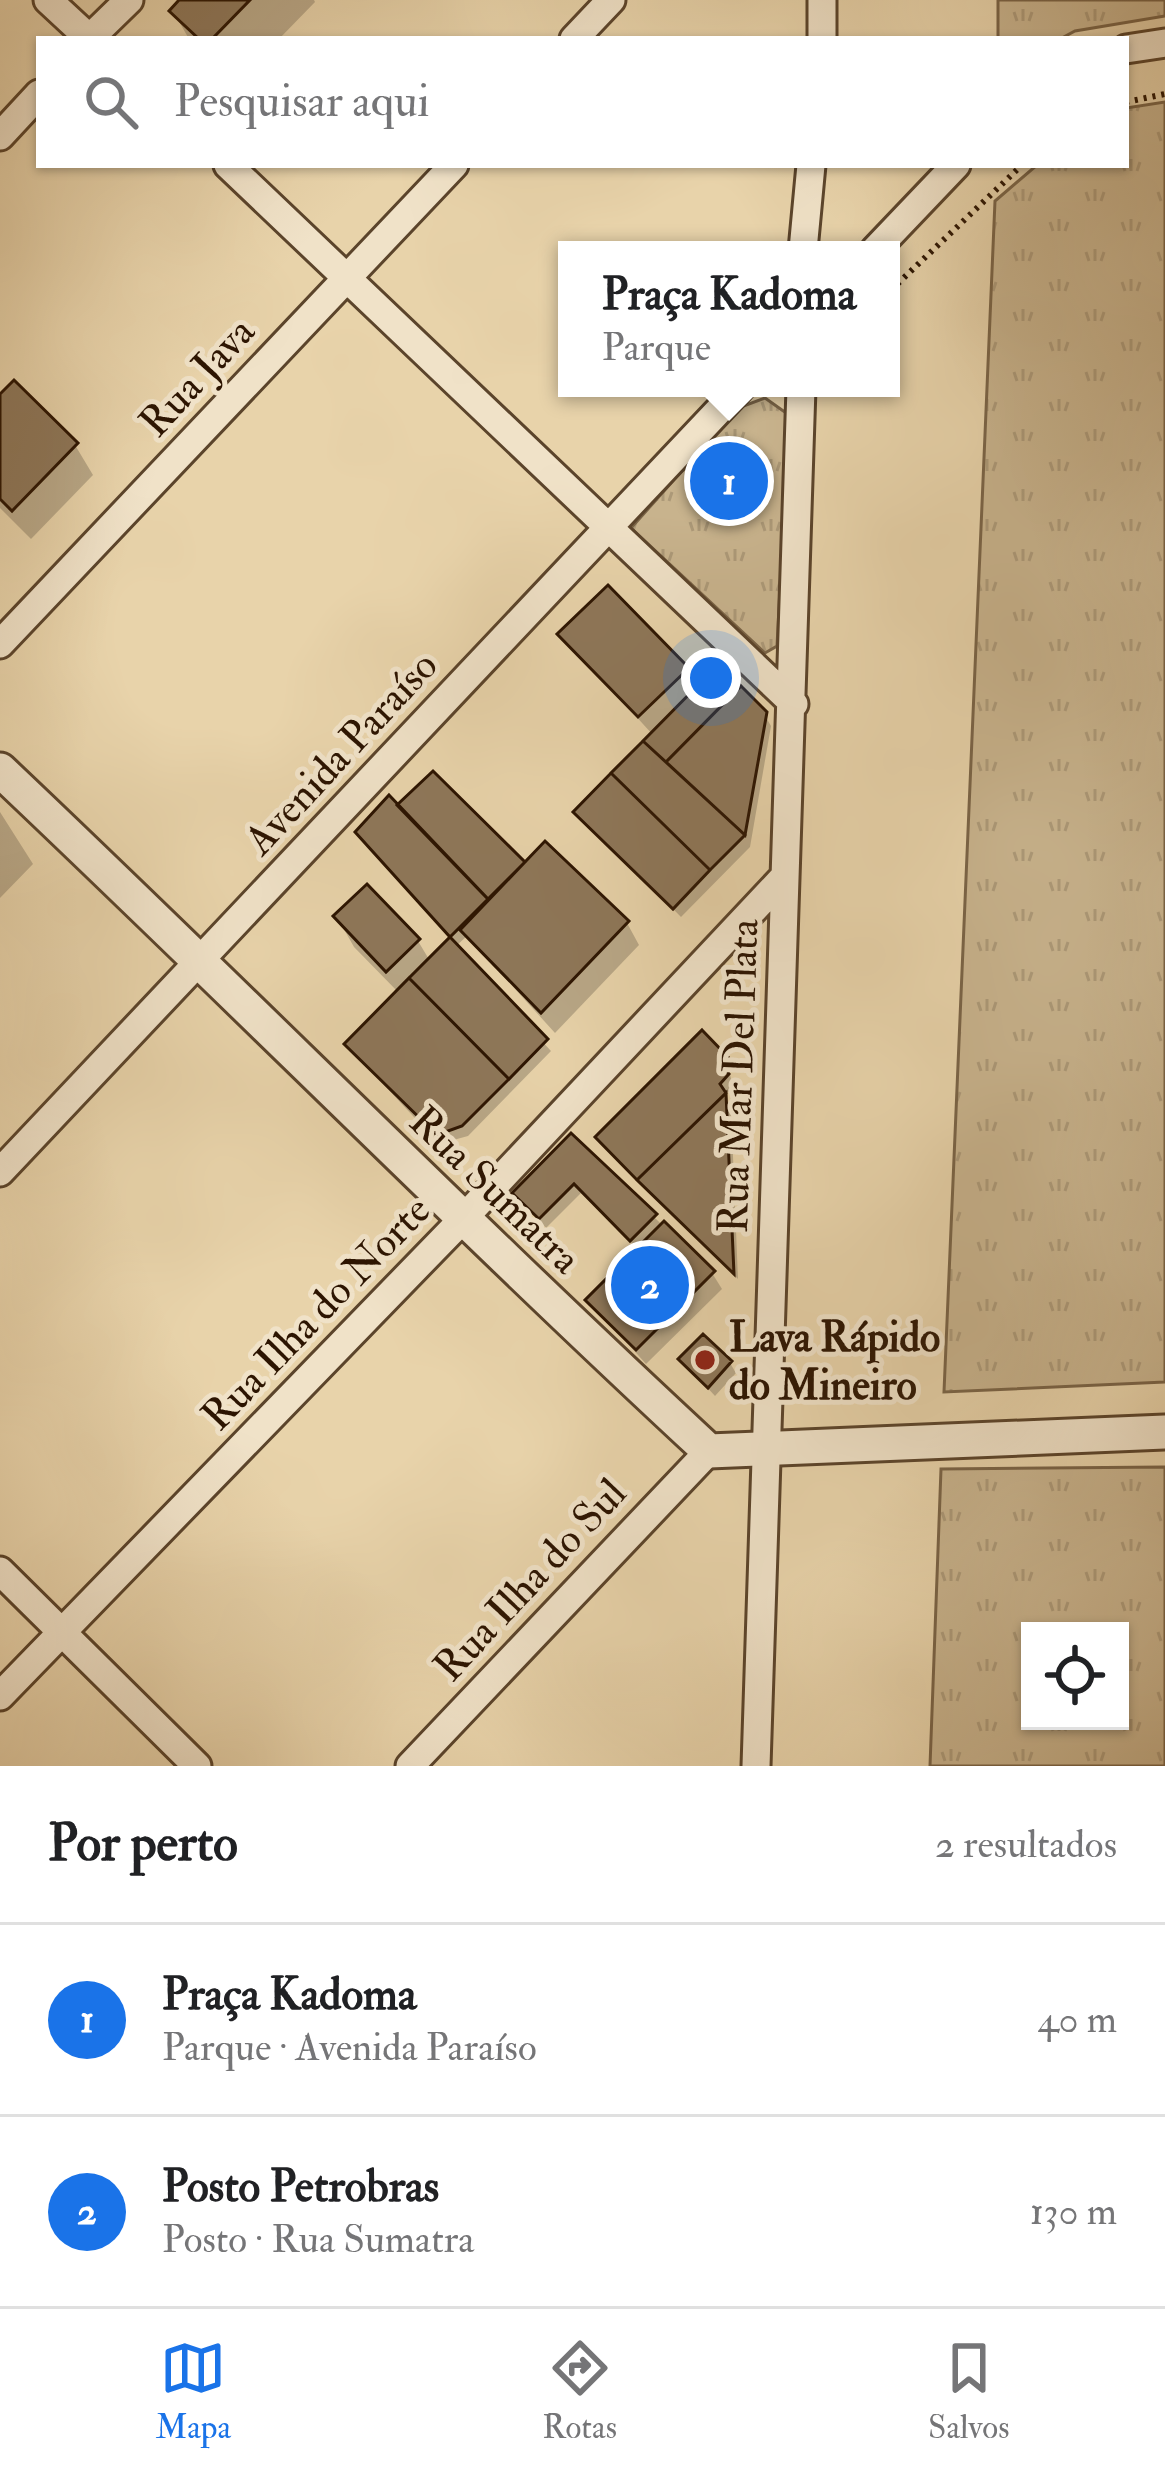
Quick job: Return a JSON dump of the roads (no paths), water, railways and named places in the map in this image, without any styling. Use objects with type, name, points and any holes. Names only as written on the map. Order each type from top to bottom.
[{"type":"street","points":[[48,0],[86,36]]},
{"type":"street","points":[[92,36],[129,0]]},
{"type":"street","points":[[577,36],[611,0]]},
{"type":"street","points":[[822,0],[822,36]]},
{"type":"street","points":[[1129,49],[1165,44]]},
{"type":"street","points":[[0,136],[36,97]]},
{"type":"street","points":[[231,168],[794,704]]},
{"type":"street","name":"Rua Java","points":[[0,644],[451,168]]},
{"type":"street","points":[[804,241],[811,168]]},
{"type":"street","points":[[884,241],[953,168]]},
{"type":"street","name":"Avenida Paraíso","points":[[0,1172],[732,397]]},
{"type":"street","name":"Rua Mar Del Plata","points":[[756,1766],[801,397]]},
{"type":"street","name":"Rua Sumatra","points":[[0,770],[202,961],[461,1221],[709,1450]]},
{"type":"street","name":"Rua Ilha do Norte","points":[[0,1696],[461,1221],[784,877]]},
{"type":"street","points":[[709,1450],[1165,1432]]},
{"type":"street","name":"Rua Ilha do Sul","points":[[410,1766],[709,1450]]},
{"type":"street","points":[[0,1571],[197,1766]]},
{"type":"place","name":"Praça Kadoma","points":[[729,481]]},
{"type":"place","name":"Posto Petrobras","points":[[650,1285]]},
{"type":"place","name":"Lava Rápido do Mineiro","points":[[705,1360]]}]
